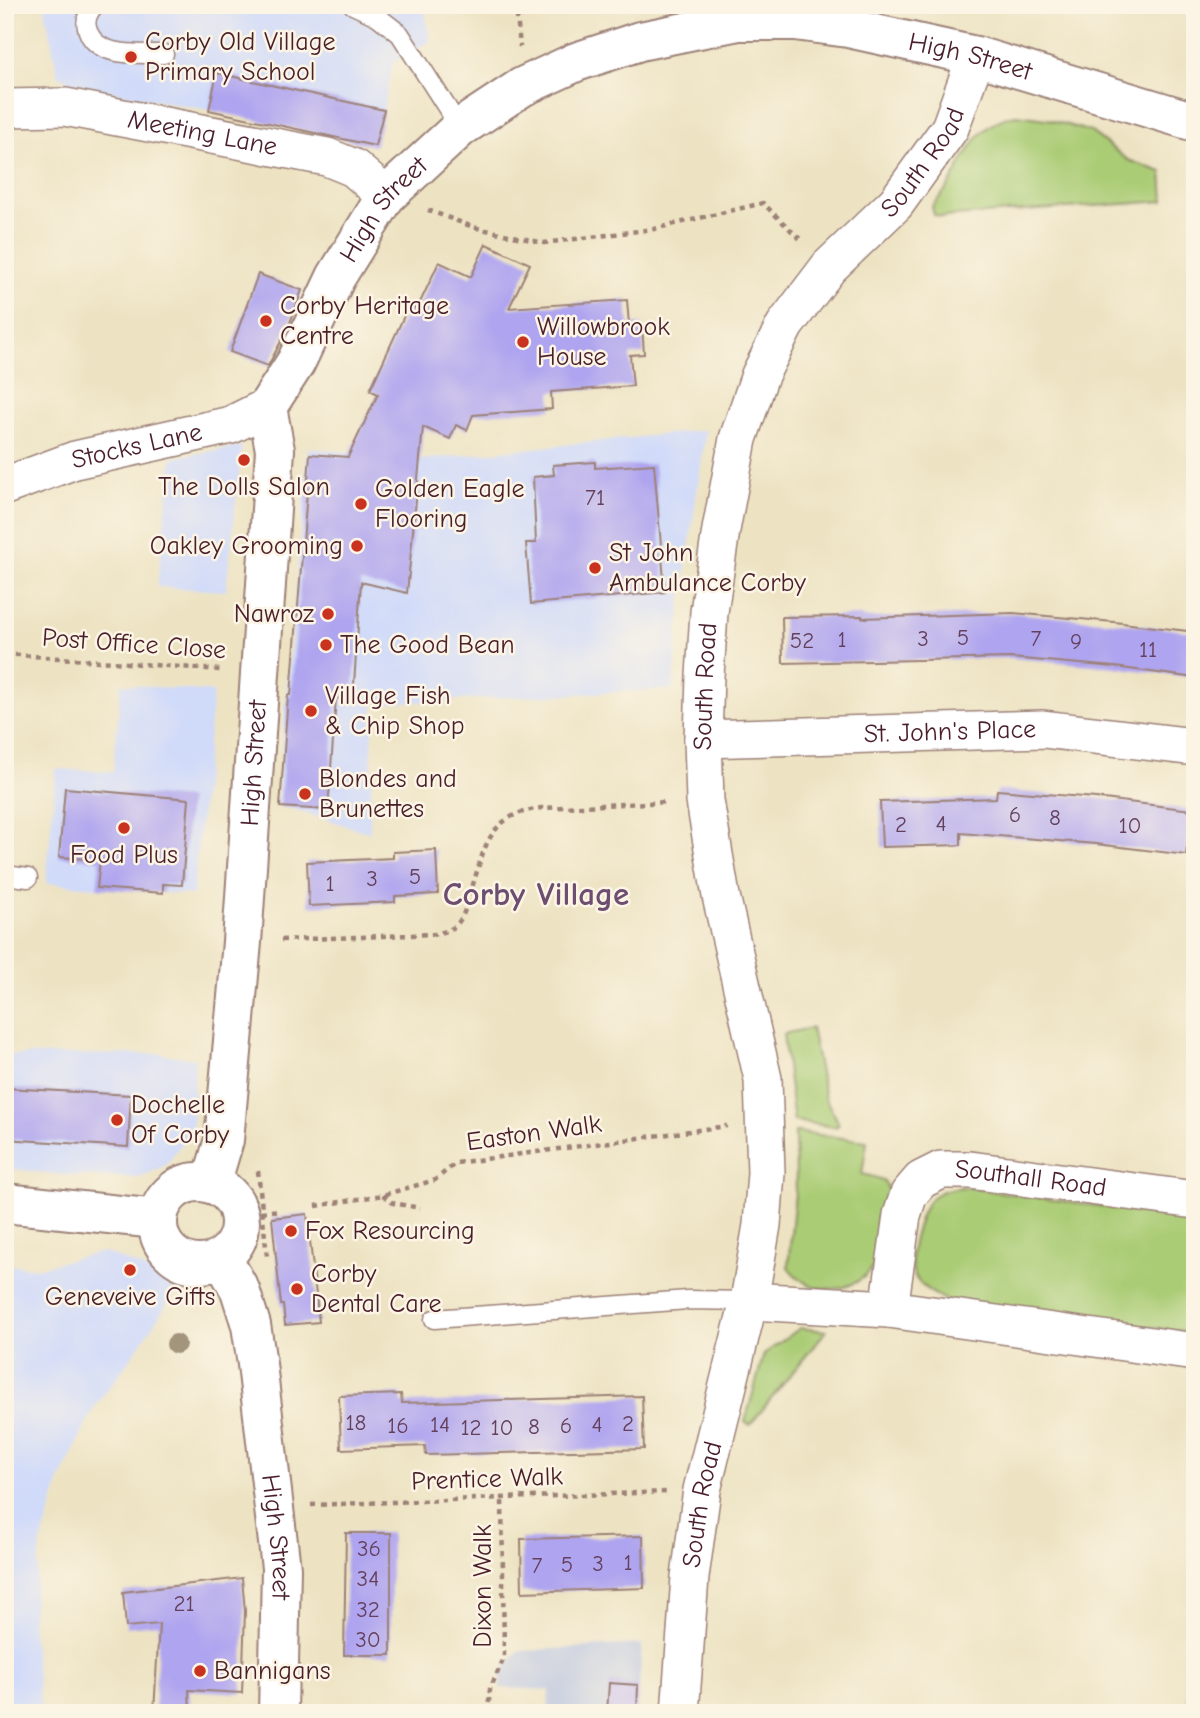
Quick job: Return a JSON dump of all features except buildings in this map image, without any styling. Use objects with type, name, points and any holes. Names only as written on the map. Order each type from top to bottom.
[{"type":"street","name":"High Street","points":[[211,1184],[223,1140],[242,942],[275,450],[267,407],[296,362],[336,277],[386,196],[460,128],[522,87],[576,62],[738,13],[848,28],[976,56],[1195,122]]},
{"type":"street","name":"South Road","points":[[680,1713],[690,1577],[702,1490],[749,1301],[762,1225],[766,1173],[763,1079],[721,896],[705,801],[703,739],[709,612],[738,439],[760,375],[785,325],[830,267],[896,203],[950,128],[976,56]]},
{"type":"street","name":"Meeting Lane","points":[[11,107],[65,107],[327,157],[354,168],[386,196]]},
{"type":"street","name":"Stocks Lane","points":[[5,486],[75,460],[231,425],[267,407]]},
{"type":"street","name":"St. John's Place","points":[[703,739],[1043,729],[1195,747]]},
{"type":"street","name":"Southall Road","points":[[889,1309],[902,1214],[909,1195],[921,1181],[941,1170],[970,1170],[1195,1200]]},
{"type":"street","points":[[200,1182],[223,1190],[232,1199],[240,1224],[238,1237],[222,1258],[209,1264],[196,1265],[183,1262],[163,1245],[158,1232],[158,1219],[160,1207],[176,1188],[200,1182]]},
{"type":"street","points":[[5,1203],[158,1219]]},
{"type":"street","name":"High Street","points":[[222,1258],[240,1290],[251,1325],[274,1506],[281,1568],[278,1713]]},
{"type":"street","points":[[749,1301],[889,1309],[1195,1352]]},
{"type":"lane","points":[[95,5],[89,12],[86,26],[90,36],[98,44],[111,51],[164,54]]},
{"type":"lane","points":[[352,5],[377,16],[400,34],[460,128]]},
{"type":"lane","points":[[5,875],[28,878]]},
{"type":"lane","points":[[434,1319],[688,1300],[749,1301]]},
{"type":"path","points":[[386,196],[474,227],[544,243],[654,229],[763,203],[830,267]]},
{"type":"path","name":"Post Office Close","points":[[5,654],[260,673]]},
{"type":"path","points":[[242,942],[435,934],[449,931],[458,924],[464,912],[488,840],[498,825],[511,816],[542,807],[705,801]]},
{"type":"path","name":"Easton Walk","points":[[316,1206],[383,1195],[435,1180],[456,1163],[766,1121]]},
{"type":"path","points":[[257,1162],[268,1266]]},
{"type":"path","points":[[383,1195],[393,1203],[420,1208]]},
{"type":"path","points":[[261,1212],[280,1210]]},
{"type":"path","name":"Prentice Walk","points":[[274,1506],[702,1490]]},
{"type":"path","name":"Dixon Walk","points":[[488,1713],[490,1689],[504,1658],[502,1498]]},
{"type":"shaded area","points":[[44,5],[424,5],[430,41],[393,63],[375,146],[209,110],[75,85],[58,75]]},
{"type":"shaded area","points":[[706,430],[681,602],[673,689],[373,704],[370,833],[277,804],[308,448],[419,460]]},
{"type":"shaded area","points":[[242,446],[226,591],[157,587],[172,458]]},
{"type":"shaded area","points":[[121,684],[213,692],[193,895],[46,883],[56,769],[113,772]]},
{"type":"shaded area","points":[[161,1054],[195,1059],[192,1129],[166,1165],[139,1178],[62,1175],[5,1168],[5,1055]]},
{"type":"shaded area","points":[[103,1252],[141,1267],[176,1291],[94,1408],[60,1480],[41,1543],[31,1623],[41,1713],[5,1713],[5,1264],[36,1268]]},
{"type":"shaded area","points":[[642,1644],[637,1713],[548,1713],[549,1690],[500,1688],[501,1673],[518,1651]]},
{"type":"green space","points":[[1017,115],[1047,119],[1091,132],[1128,160],[1162,172],[1164,201],[941,217],[934,215],[932,206],[950,184],[975,140],[992,124]]},
{"type":"green space","points":[[811,1028],[825,1098],[839,1124],[836,1127],[794,1121],[783,1034]]},
{"type":"green space","points":[[795,1132],[867,1141],[862,1174],[882,1180],[887,1189],[888,1201],[880,1255],[862,1278],[850,1285],[823,1288],[810,1285],[798,1278],[788,1267],[796,1182]]},
{"type":"green space","points":[[964,1187],[1195,1220],[1195,1333],[947,1300],[925,1288],[918,1282],[911,1265],[913,1244],[923,1212],[936,1194]]},
{"type":"green space","points":[[800,1328],[826,1331],[750,1425],[745,1422],[764,1354]]},
{"type":"green space","points":[[1193,1669],[1195,1713],[1186,1713]]},
{"type":"place","name":"Corby Old Village Primary School","points":[[131,57]]},
{"type":"place","name":"Corby Heritage Centre","points":[[266,321]]},
{"type":"place","name":"Willowbrook House","points":[[523,342]]},
{"type":"place","name":"The Dolls Salon","points":[[244,460]]},
{"type":"place","name":"Golden Eagle Flooring","points":[[361,504]]},
{"type":"place","name":"Oakley Grooming","points":[[357,546]]},
{"type":"place","name":"St John Ambulance Corby","points":[[595,568]]},
{"type":"place","name":"Nawroz","points":[[328,614]]},
{"type":"place","name":"The Good Bean","points":[[326,645]]},
{"type":"place","name":"Village Fish & Chip Shop","points":[[311,711]]},
{"type":"place","name":"Blondes and Brunettes","points":[[305,794]]},
{"type":"place","name":"Food Plus","points":[[124,828]]},
{"type":"place","name":"Dochelle Of Corby","points":[[117,1120]]},
{"type":"place","name":"Fox Resourcing","points":[[291,1231]]},
{"type":"place","name":"Geneveive Gifts","points":[[130,1270]]},
{"type":"place","name":"Corby Dental Care","points":[[297,1289]]},
{"type":"place","name":"Bannigans","points":[[200,1671]]},
{"type":"district","name":"Corby Village","points":[[536,894]]}]
